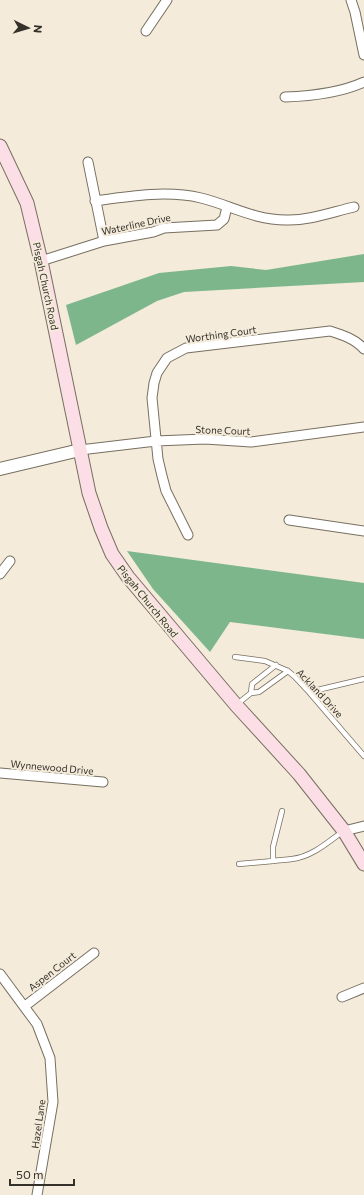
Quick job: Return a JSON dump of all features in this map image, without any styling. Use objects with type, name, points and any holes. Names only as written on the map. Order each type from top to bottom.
[{"type":"main road","name":"Pisgah Church Road","points":[[0,146],[27,203],[42,260],[89,493],[100,528],[112,554],[143,597],[236,705],[299,774],[344,831],[364,864]]},
{"type":"street","points":[[146,31],[167,0]]},
{"type":"street","points":[[351,0],[364,55]]},
{"type":"street","points":[[285,98],[313,96],[353,87],[364,82]]},
{"type":"street","points":[[88,162],[104,242]]},
{"type":"street","points":[[95,201],[144,195],[180,195],[203,198],[252,215],[275,220],[300,219],[354,207]]},
{"type":"street","name":"Waterline Drive","points":[[42,260],[104,242],[153,232],[164,228],[217,225],[224,219],[227,207]]},
{"type":"street","name":"Worthing Court","points":[[188,535],[166,491],[158,459],[152,398],[157,372],[167,358],[186,348],[330,331],[347,336],[364,350]]},
{"type":"street","name":"Stone Court","points":[[80,450],[156,441],[205,439],[250,442],[364,427]]},
{"type":"street","points":[[0,469],[80,450]]},
{"type":"street","points":[[289,520],[364,531]]},
{"type":"street","points":[[0,574],[10,561]]},
{"type":"street","name":"Wynnewood Drive","points":[[0,773],[103,782]]},
{"type":"street","points":[[344,831],[364,826]]},
{"type":"street","name":"Aspen Court","points":[[25,1006],[94,953]]},
{"type":"street","name":"Hazel Lane","points":[[0,974],[37,1024],[50,1058],[53,1102],[37,1195]]},
{"type":"street","points":[[342,997],[364,988]]},
{"type":"lane","points":[[235,657],[276,665],[288,672]]},
{"type":"lane","points":[[251,693],[252,684],[276,665]]},
{"type":"lane","name":"Ackland Drive","points":[[236,705],[251,693],[259,692],[288,672],[295,677],[309,692],[364,756]]},
{"type":"lane","points":[[309,692],[364,679]]},
{"type":"lane","points":[[273,860],[273,847],[282,811]]},
{"type":"lane","points":[[239,864],[293,859],[307,855],[324,846],[344,831]]},
{"type":"green space","points":[[364,254],[364,282],[184,292],[157,301],[76,345],[66,305],[159,273],[231,266],[266,270]]},
{"type":"green space","points":[[127,551],[364,583],[364,639],[230,622],[210,652],[153,589]]}]
